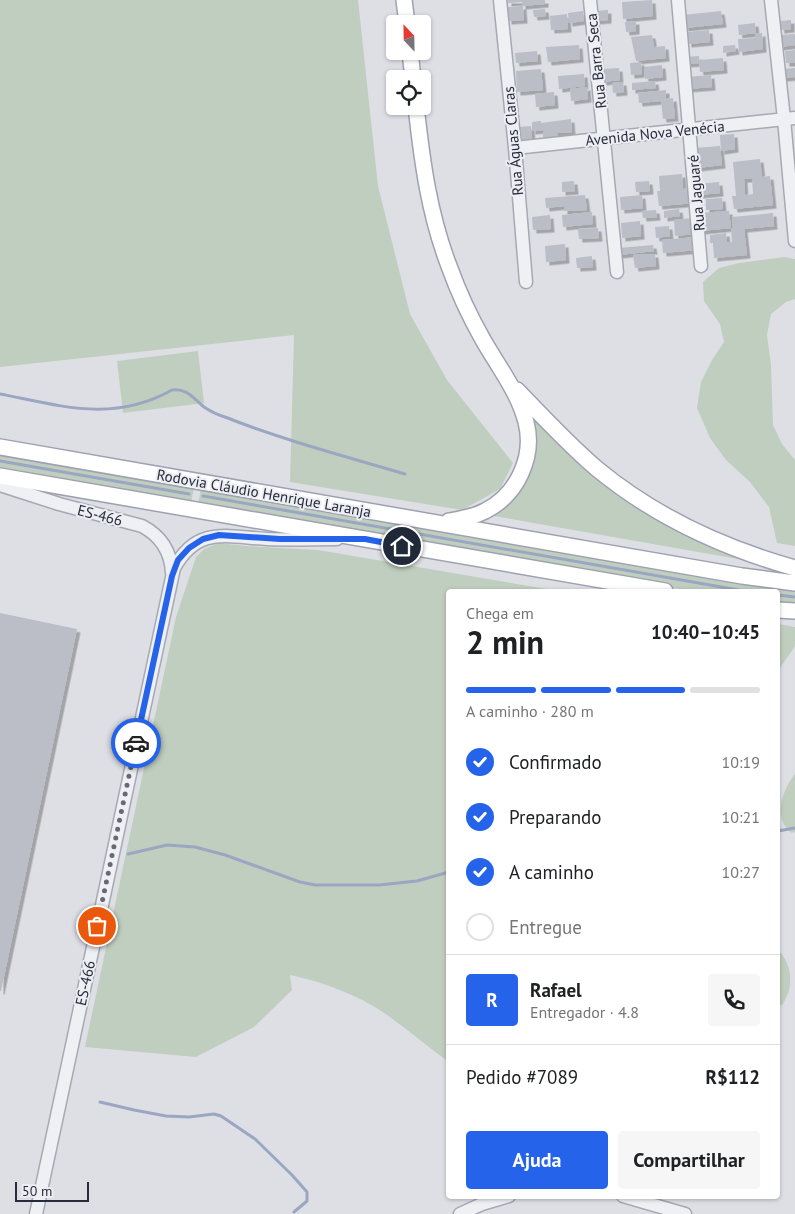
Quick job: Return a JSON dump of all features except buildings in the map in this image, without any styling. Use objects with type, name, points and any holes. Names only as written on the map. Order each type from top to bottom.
[{"type":"main road","points":[[404,0],[406,15]]},
{"type":"main road","points":[[417,115],[426,186],[439,238],[469,313],[481,337],[509,382],[523,413],[528,434],[527,456],[520,476],[502,500],[486,511],[467,518],[437,523]]},
{"type":"main road","points":[[509,382],[578,452],[617,484],[638,498],[705,536],[752,555],[795,568]]},
{"type":"main road","name":"Rodovia Cláudio Henrique Laranja","points":[[0,447],[742,576],[795,583]]},
{"type":"main road","name":"Rodovia Cláudio Henrique Laranja","points":[[0,476],[653,589]]},
{"type":"main road","points":[[780,610],[795,611]]},
{"type":"street","name":"Rua Águas Claras","points":[[500,0],[526,282]]},
{"type":"street","name":"Rua Barra Seca","points":[[590,0],[617,272]]},
{"type":"street","name":"Rua Jaguaré","points":[[678,0],[701,266]]},
{"type":"street","points":[[771,0],[790,119],[795,241]]},
{"type":"street","name":"Avenida Nova Venécia","points":[[515,148],[790,119]]},
{"type":"street","name":"ES-466","points":[[0,485],[59,504],[142,526],[150,530],[163,543],[170,558],[172,576]]},
{"type":"street","name":"ES-466","points":[[36,1214],[166,599],[178,560],[196,543],[211,537],[228,535],[267,539],[365,539]]},
{"type":"street","points":[[460,1214],[499,1199]]},
{"type":"street","points":[[634,1199],[685,1214]]},
{"type":"green space","points":[[0,0],[358,0],[378,186],[410,314],[447,380],[513,463],[500,489],[462,510],[290,482],[294,335],[0,367]]},
{"type":"green space","points":[[784,257],[795,259],[795,299],[786,302],[771,314],[767,335],[771,365],[773,425],[782,444],[795,460],[795,546],[777,543],[769,507],[750,482],[726,460],[710,438],[697,408],[701,382],[724,342],[720,324],[704,301],[703,282],[719,268],[739,263]]},
{"type":"green space","points":[[198,351],[204,403],[123,413],[117,361]]},
{"type":"green space","points":[[530,412],[636,507],[696,540],[755,560],[755,562],[488,515],[514,495]]},
{"type":"green space","points":[[0,453],[194,487],[191,504],[0,471]]},
{"type":"green space","points":[[201,488],[795,589],[795,606],[780,604],[780,589],[681,589],[198,505]]},
{"type":"green space","points":[[219,543],[318,550],[546,589],[446,589],[446,1060],[377,1008],[327,985],[290,975],[292,990],[254,1027],[196,1057],[85,1047],[176,617],[196,557],[204,549]]},
{"type":"green space","points":[[780,624],[795,627],[795,646],[780,668]]},
{"type":"green space","points":[[795,774],[795,832],[792,833],[782,820],[781,804],[786,788]]},
{"type":"green space","points":[[780,952],[787,963],[790,977],[789,991],[780,1006]]},
{"type":"waterway","points":[[0,394],[66,407],[108,409],[129,406],[150,400],[172,390],[177,390],[190,394],[211,411],[247,425],[405,474]]},
{"type":"waterway","points":[[0,461],[189,494]]},
{"type":"waterway","points":[[203,496],[733,589]]},
{"type":"waterway","points":[[780,595],[795,597]]},
{"type":"waterway","points":[[780,831],[795,828]]},
{"type":"waterway","points":[[128,854],[167,845],[195,847],[225,855],[300,882],[315,885],[379,885],[417,881],[446,873]]},
{"type":"waterway","points":[[100,1102],[166,1116],[189,1117],[214,1114],[221,1116],[255,1139],[307,1192],[307,1201],[294,1212]]},
{"type":"way so far","points":[[97,926],[136,743]]},
{"type":"route","points":[[136,743],[174,568],[183,554],[193,546],[203,539],[219,535],[267,539],[365,539],[402,546]]}]
